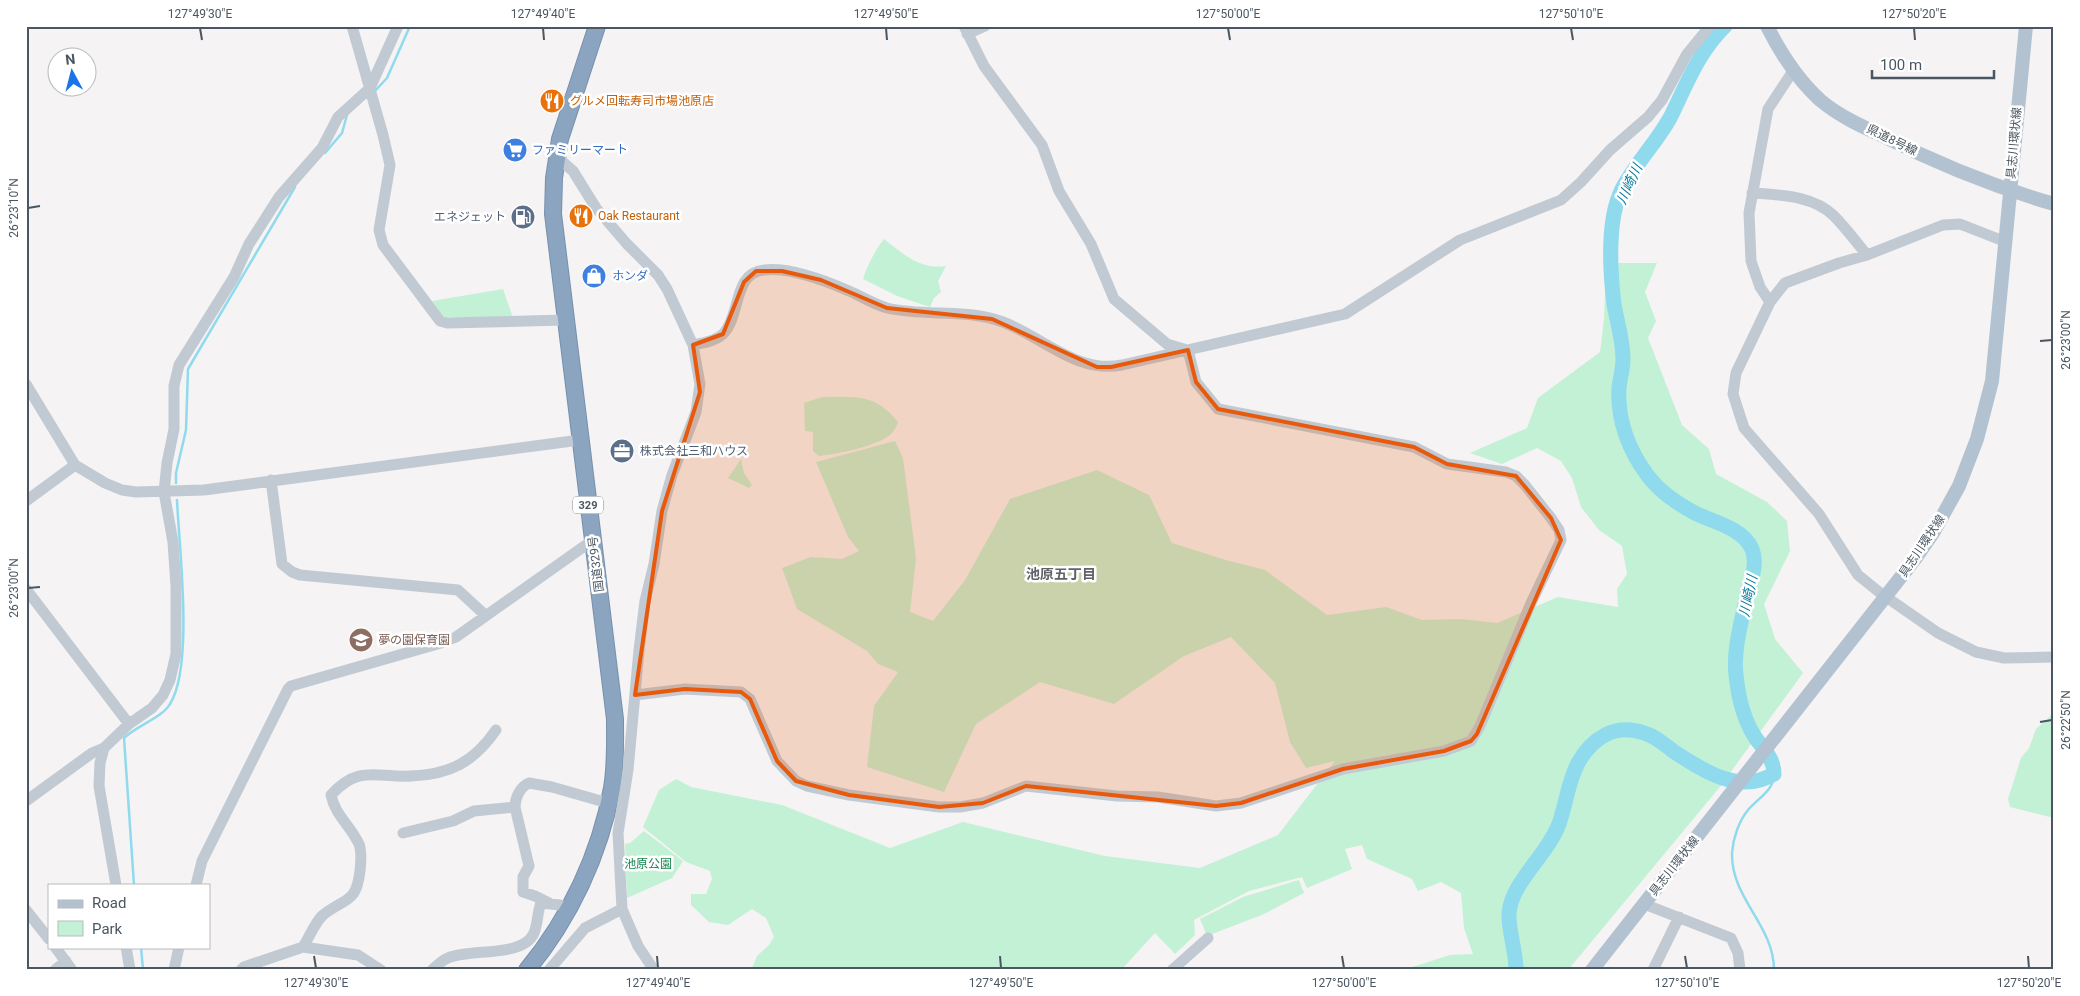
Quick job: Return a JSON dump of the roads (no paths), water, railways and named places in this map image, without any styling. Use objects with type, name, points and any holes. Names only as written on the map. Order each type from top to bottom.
[{"type":"highway","name":"国道329号","points":[[527,970],[539,955],[568,909],[583,880],[608,803],[621,770],[553,228],[553,200],[560,139],[597,26]]},
{"type":"main road","name":"具志川環状線","points":[[1592,970],[1915,560],[1959,486],[1978,438],[1992,382],[2026,26]]},
{"type":"main road","name":"県道8号線","points":[[1769,27],[1793,71],[1822,101],[1842,116],[1927,157],[2010,191],[2054,204]]},
{"type":"street","points":[[352,26],[390,166],[379,230],[383,245],[440,321],[447,323],[565,320]]},
{"type":"street","points":[[26,800],[92,753],[104,748],[130,724],[152,708],[163,695],[170,680],[176,654],[173,542],[164,492],[166,463],[174,429],[174,386],[180,365],[234,277],[250,244],[279,197],[322,148],[338,117],[371,92],[398,26]]},
{"type":"street","points":[[985,26],[966,30],[984,66],[1042,145],[1059,191],[1091,244],[1114,299],[1167,344],[1188,350]]},
{"type":"street","points":[[692,346],[715,339],[723,334],[730,324],[744,282],[756,271],[766,269],[799,274],[821,280],[887,308],[976,314],[992,318],[1022,330],[1067,356],[1097,367],[1122,365],[1345,314],[1460,240],[1561,200],[1581,182],[1610,150],[1648,117],[1662,100],[1687,54],[1710,26]]},
{"type":"street","points":[[1770,302],[1760,287],[1750,260],[1749,213],[1768,109],[1793,71]]},
{"type":"street","points":[[557,157],[573,171],[596,208],[618,234],[658,275],[680,314],[692,346],[698,370],[700,392],[696,412],[672,475],[662,511],[654,564],[645,601],[635,695],[621,770],[618,833],[622,909],[648,967]]},
{"type":"street","points":[[1752,193],[1787,196],[1813,202],[1833,214],[1867,255]]},
{"type":"street","points":[[2006,242],[1960,224],[1943,226],[1785,283],[1770,302],[1736,374],[1733,394],[1744,428],[1819,514],[1858,575],[1886,598],[1938,633],[1976,652],[2004,658],[2054,657]]},
{"type":"street","points":[[635,695],[684,689],[741,692],[750,699],[777,760],[796,781],[821,790],[939,807],[960,807],[984,803],[1026,786],[1117,796],[1158,797],[1216,806],[1241,803],[1330,772],[1444,751],[1471,740],[1480,726],[1531,603],[1557,551],[1560,540],[1559,530],[1551,518],[1524,484],[1516,476],[1506,472],[1447,464],[1414,447],[1218,409],[1196,382],[1188,350]]},
{"type":"street","points":[[26,384],[75,465],[105,483],[122,490],[164,492],[204,490],[580,440]]},
{"type":"street","points":[[26,501],[75,465]]},
{"type":"street","points":[[271,480],[282,564],[292,572],[300,575],[458,590],[484,615]]},
{"type":"street","points":[[196,884],[202,861],[288,689],[305,681],[456,637],[484,615],[593,540]]},
{"type":"street","points":[[26,589],[130,724]]},
{"type":"street","points":[[303,947],[322,916],[352,897],[358,888],[362,861],[360,846],[347,822],[333,806],[331,794],[340,784],[375,773],[409,777],[434,774],[454,768],[474,756],[486,745],[496,730]]},
{"type":"street","points":[[104,748],[100,762],[98,786],[116,884]]},
{"type":"street","points":[[549,903],[523,892],[523,877],[529,866],[515,801],[521,790],[529,783],[552,787],[608,803]]},
{"type":"street","points":[[403,833],[453,821],[474,811],[516,807]]},
{"type":"street","points":[[432,970],[447,958],[475,952],[516,948],[524,944],[534,934],[541,903],[560,905],[568,909]]},
{"type":"street","points":[[1644,904],[1730,938],[1738,954],[1740,970]]},
{"type":"street","points":[[549,970],[585,928],[622,909]]},
{"type":"street","points":[[26,910],[48,938]]},
{"type":"street","points":[[1653,970],[1679,917]]},
{"type":"street","points":[[1172,970],[1208,938]]},
{"type":"street","points":[[241,970],[244,967],[303,947],[358,955],[381,970]]},
{"type":"street","points":[[55,970],[69,966],[56,948]]},
{"type":"street","points":[[126,948],[130,970]]},
{"type":"street","points":[[174,970],[179,948]]},
{"type":"waterway","points":[[374,92],[387,78],[410,26]]},
{"type":"waterway","name":"川崎川","points":[[1516,970],[1509,920],[1512,901],[1523,879],[1554,836],[1569,785],[1578,763],[1590,746],[1597,740],[1614,732],[1633,730],[1652,736],[1696,766],[1721,778],[1748,782],[1761,780],[1774,774],[1770,758],[1755,737],[1745,715],[1740,699],[1735,665],[1738,635],[1754,566],[1752,549],[1748,542],[1735,531],[1682,506],[1653,482],[1630,446],[1622,423],[1619,400],[1623,352],[1611,276],[1612,230],[1617,201],[1622,189],[1670,118],[1700,58],[1725,26]]},
{"type":"waterway","points":[[325,153],[342,133],[347,115]]},
{"type":"waterway","points":[[176,483],[176,473],[186,430],[188,369],[295,187]]},
{"type":"waterway","points":[[134,884],[124,738],[161,714],[170,704],[177,686],[182,663],[183,635],[182,575],[177,500]]},
{"type":"waterway","points":[[1774,774],[1768,790],[1748,810],[1739,824],[1732,853],[1738,884],[1767,939],[1772,954],[1774,970]]},
{"type":"waterway","points":[[141,948],[143,970]]},
{"type":"place","name":"グルメ回転寿司市場池原店","points":[[552,101]]},
{"type":"place","name":"ファミリーマート","points":[[515,150]]},
{"type":"place","name":"Oak Restaurant","points":[[581,216]]},
{"type":"place","name":"エネジェット","points":[[523,217]]},
{"type":"place","name":"ホンダ","points":[[594,276]]},
{"type":"place","name":"株式会社三和ハウス","points":[[622,451]]},
{"type":"place","name":"夢の園保育園","points":[[361,640]]},
{"type":"district","name":"池原五丁目","points":[[1061,574]]},
{"type":"park label","name":"池原公園","points":[[648,864]]}]
